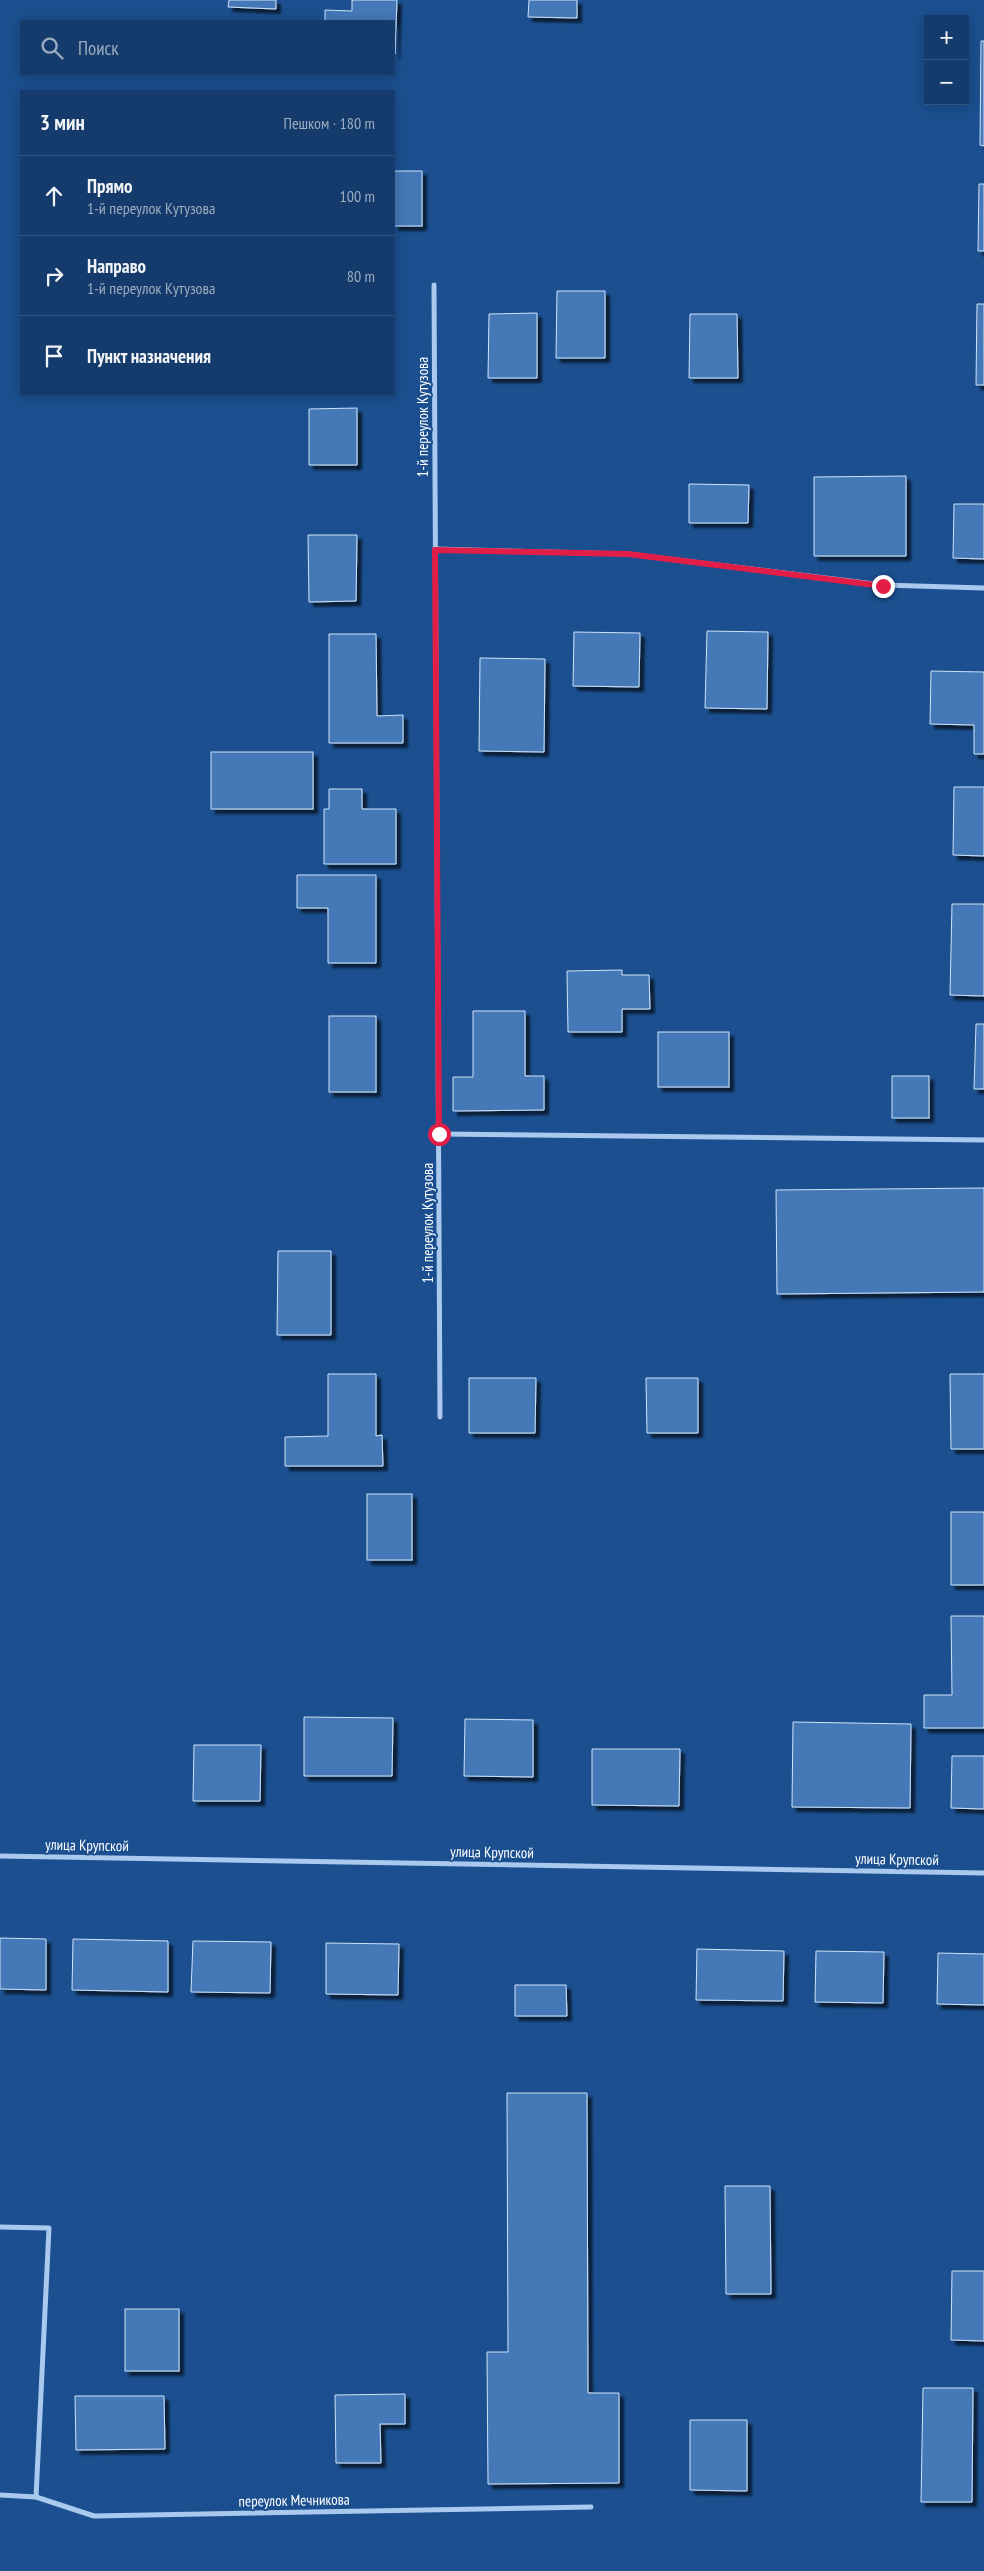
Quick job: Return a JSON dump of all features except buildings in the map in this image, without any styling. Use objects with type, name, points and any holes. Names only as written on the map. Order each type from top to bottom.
[{"type":"street","name":"1-й переулок Кутузова","points":[[434,285],[440,1417]]},
{"type":"street","points":[[435,550],[628,554],[883,586],[984,588]]},
{"type":"street","points":[[439,1134],[984,1140]]},
{"type":"street","name":"улица Крупской","points":[[0,1856],[984,1873]]},
{"type":"street","points":[[0,2227],[49,2228],[36,2497]]},
{"type":"street","name":"переулок Мечникова","points":[[0,2495],[36,2497],[94,2516],[591,2507]]},
{"type":"route","points":[[439,1134],[435,550],[628,554],[883,586]]}]
